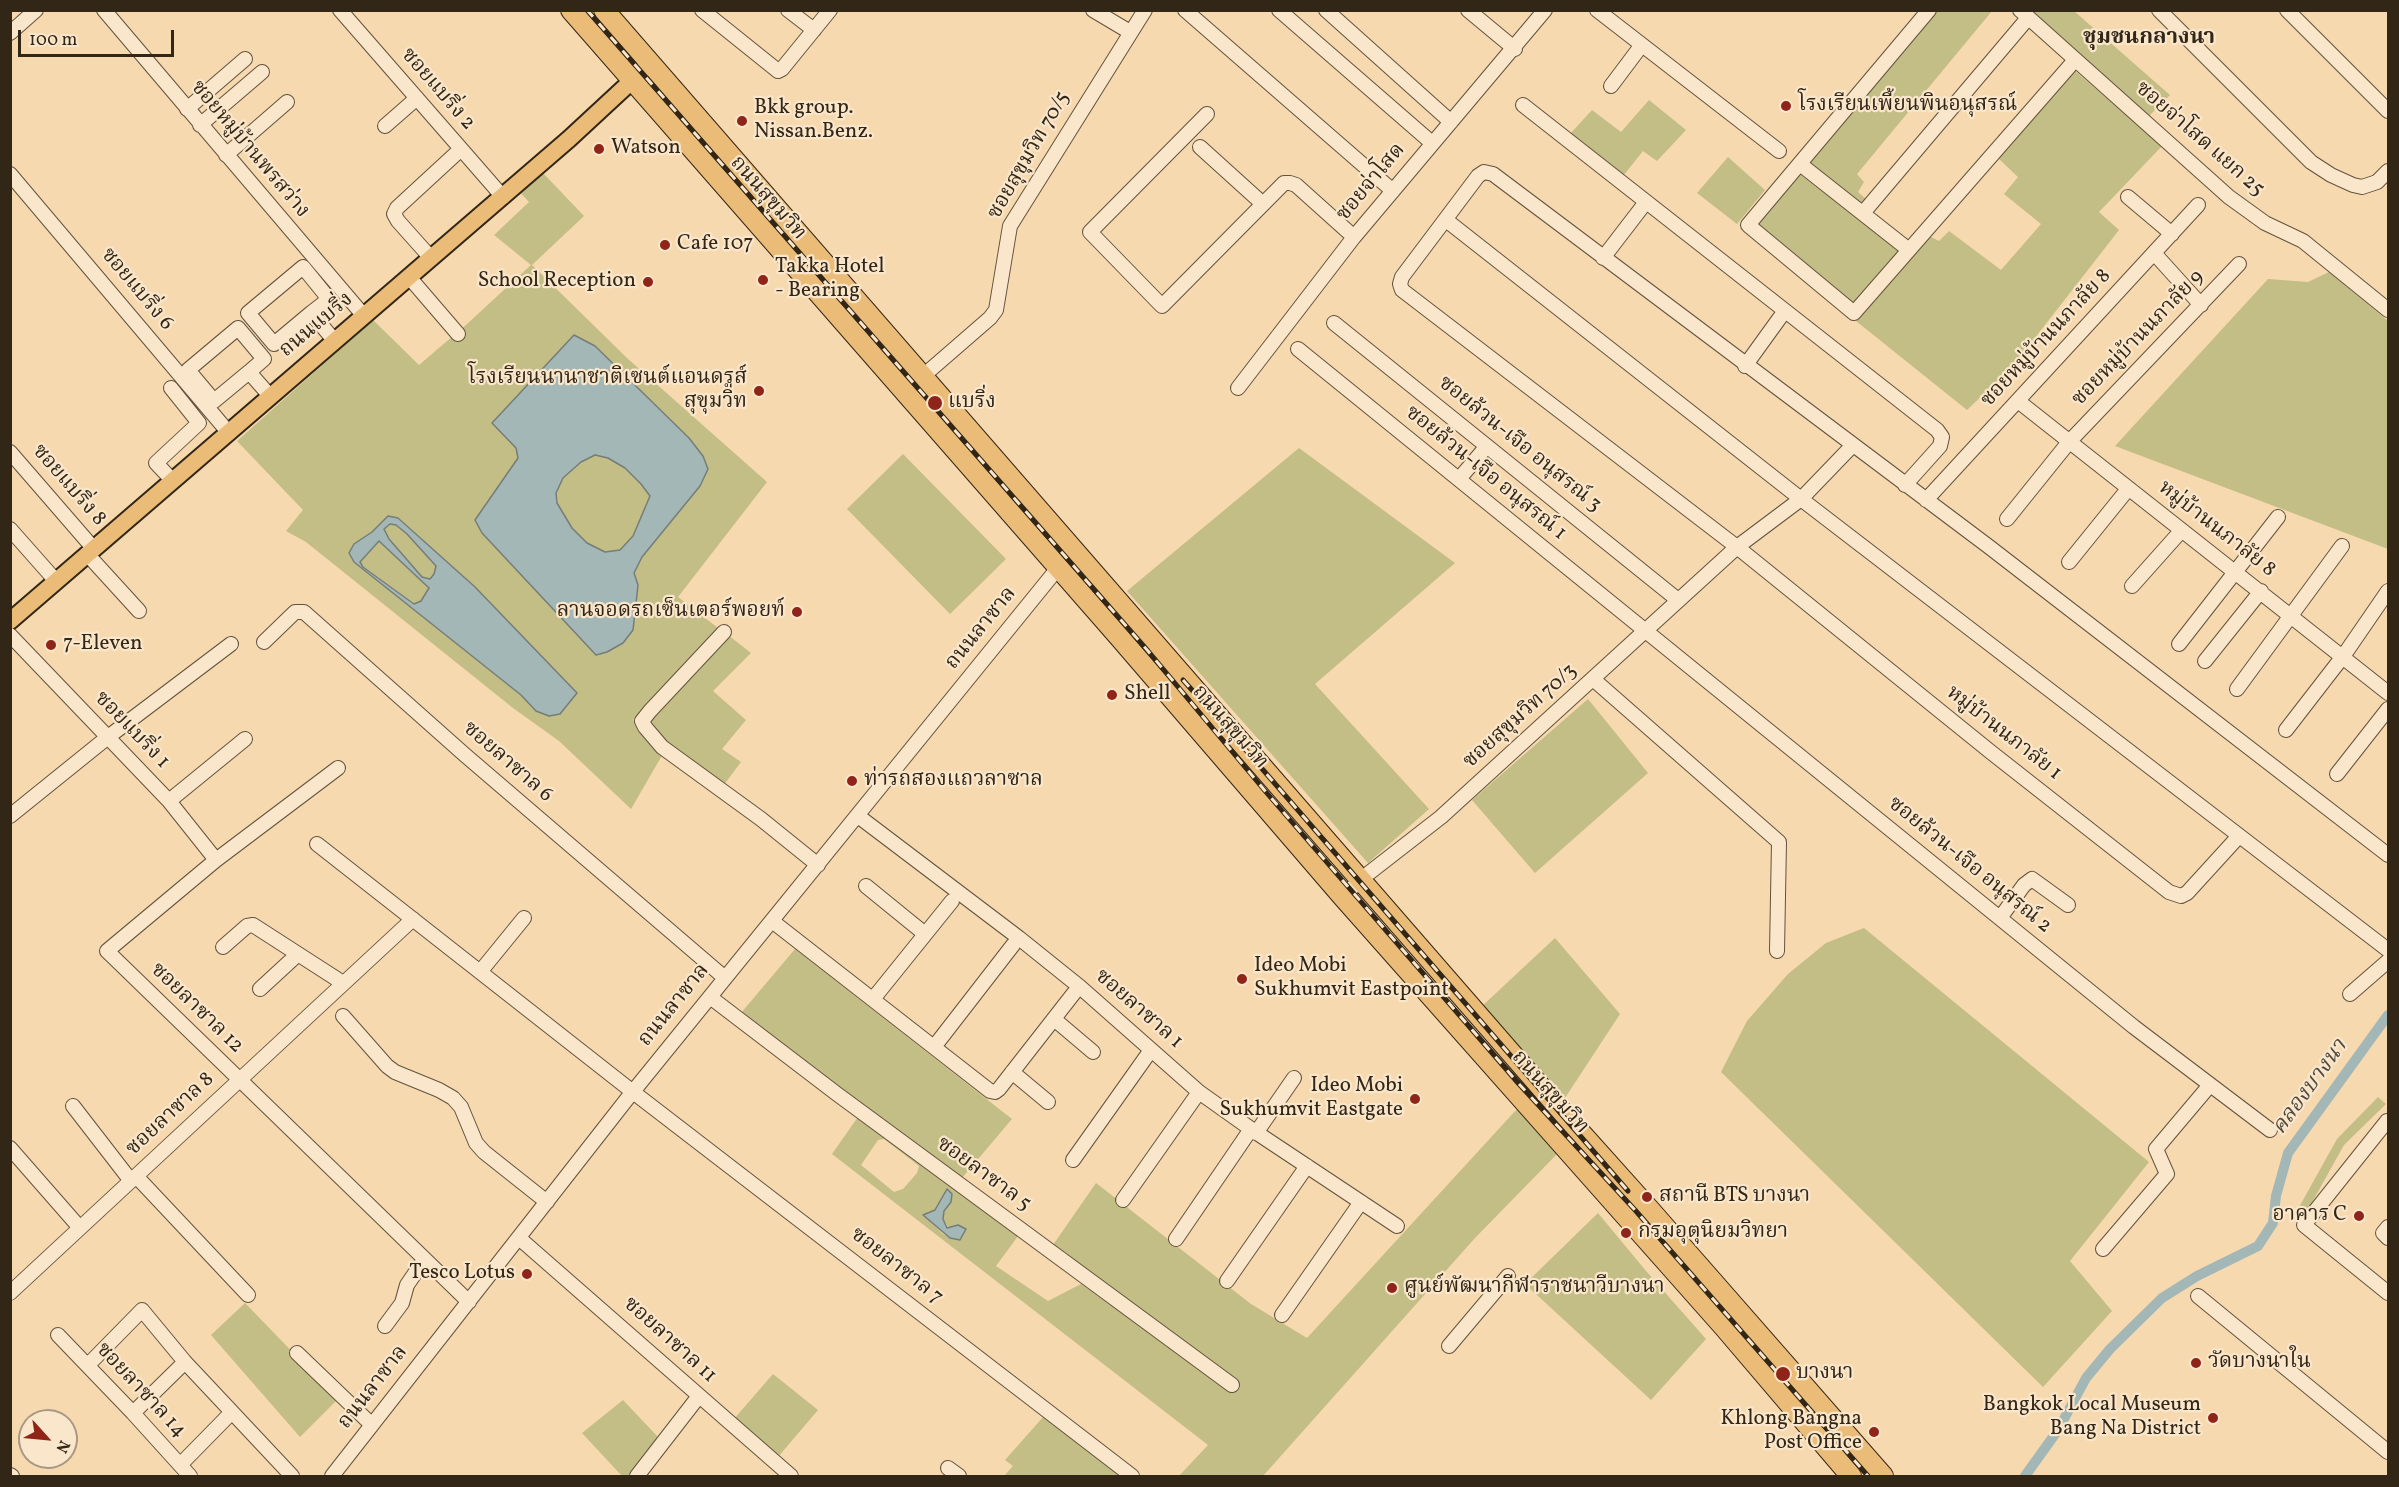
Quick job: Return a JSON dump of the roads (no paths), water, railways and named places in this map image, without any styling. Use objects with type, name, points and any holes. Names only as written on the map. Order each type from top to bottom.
[{"type":"highway","name":"ถนนสุขุมวิท","points":[[571,10],[1343,897],[1724,1328],[1851,1476]]},
{"type":"highway","name":"ถนนสุขุมวิท","points":[[604,10],[1360,880],[1883,1476]]},
{"type":"highway","points":[[1058,568],[1073,550]]},
{"type":"main road","name":"ถนนแบริ่ง","points":[[10,621],[503,196],[650,64]]},
{"type":"street","points":[[10,33],[36,10]]},
{"type":"street","name":"ซอยหมู่บ้านพรสว่าง","points":[[104,10],[364,316]]},
{"type":"street","name":"ซอยแบริ่ง 2","points":[[340,10],[503,196]]},
{"type":"street","points":[[702,10],[778,71],[830,10]]},
{"type":"street","points":[[788,10],[814,30]]},
{"type":"street","points":[[1093,10],[1130,32]]},
{"type":"street","name":"ซอยสุขุมวิท 70/5","points":[[922,377],[990,318],[996,310],[1010,226],[1145,10]]},
{"type":"street","points":[[1185,10],[1393,191]]},
{"type":"street","points":[[1279,10],[1432,143]]},
{"type":"street","points":[[1326,10],[1451,122]]},
{"type":"street","points":[[1468,10],[1515,49]]},
{"type":"street","name":"ซอยจ่าโสด","points":[[1238,388],[1354,237],[1432,143],[1515,49],[1545,10]]},
{"type":"street","points":[[1597,10],[1779,151]]},
{"type":"street","points":[[1929,10],[1748,225],[1854,313],[2075,60]]},
{"type":"street","points":[[2160,10],[2311,162],[2331,175],[2362,187],[2376,182],[2388,171]]},
{"type":"street","points":[[2287,10],[2388,111]]},
{"type":"street","points":[[1863,213],[2024,14]]},
{"type":"street","name":"ซอยจ่าโสด แยก 25","points":[[2024,14],[2229,197],[2265,223],[2303,241],[2388,310]]},
{"type":"street","points":[[1611,86],[1641,46]]},
{"type":"street","points":[[187,109],[245,59]]},
{"type":"street","points":[[200,125],[262,72]]},
{"type":"street","points":[[386,126],[417,98]]},
{"type":"street","points":[[226,155],[287,102]]},
{"type":"street","points":[[1523,105],[1937,430],[1942,437],[1940,446],[1905,485]]},
{"type":"street","points":[[1207,114],[1090,232],[1162,306],[1284,183],[1290,183],[1354,237]]},
{"type":"street","points":[[1200,147],[1263,204]]},
{"type":"street","points":[[431,258],[394,214],[397,208],[461,149]]},
{"type":"street","points":[[1800,164],[1909,250]]},
{"type":"street","points":[[2388,855],[1926,500],[1745,366],[1493,174],[1484,172],[1478,176],[1446,220],[1802,499],[2388,950]]},
{"type":"street","name":"ซอยแบริ่ง 6","points":[[10,174],[229,433]]},
{"type":"street","points":[[2128,197],[2172,234]]},
{"type":"street","points":[[1603,258],[1646,202]]},
{"type":"street","name":"ซอยหมู่บ้านนภาลัย 8","points":[[1926,500],[2198,205]]},
{"type":"street","name":"หมู่บ้านนภาลัย 1","points":[[1446,220],[1402,277],[1400,284],[1402,290],[1737,547],[1992,753],[2169,892],[2181,896],[2187,892],[2239,836]]},
{"type":"street","points":[[2154,253],[2201,305]]},
{"type":"street","name":"ซอยหมู่บ้านนภาลัย 9","points":[[2007,519],[2069,442],[2239,264]]},
{"type":"street","points":[[303,267],[329,299],[311,313],[273,344],[248,313],[303,267]]},
{"type":"street","points":[[409,277],[458,334]]},
{"type":"street","points":[[1745,366],[1784,312]]},
{"type":"street","points":[[311,313],[334,340]]},
{"type":"street","name":"ซอยล้วน-เจือ อนุสรณ์ 3","points":[[1334,323],[1678,600]]},
{"type":"street","points":[[238,328],[264,359],[249,372],[214,401],[188,370],[238,328]]},
{"type":"street","name":"ซอยล้วน-เจือ อนุสรณ์ 1","points":[[1298,349],[1645,631]]},
{"type":"street","points":[[249,372],[270,396]]},
{"type":"street","points":[[171,388],[199,423],[156,463],[172,481]]},
{"type":"street","name":"หมู่บ้านนภาลัย 8","points":[[2018,402],[2181,531],[2344,655],[2388,693]]},
{"type":"street","name":"ซอยสุขุมวิท 70/3","points":[[1343,897],[1360,880],[1441,818],[1737,547],[1802,499],[1853,445]]},
{"type":"street","points":[[1459,479],[1487,446]]},
{"type":"street","name":"ซอยแบริ่ง 8","points":[[10,452],[139,611]]},
{"type":"street","points":[[2069,562],[2128,489]]},
{"type":"street","points":[[2179,644],[2278,517]]},
{"type":"street","points":[[10,528],[56,581]]},
{"type":"street","points":[[2132,586],[2181,531]]},
{"type":"street","points":[[2237,689],[2342,546]]},
{"type":"street","name":"ถนนลาซาล","points":[[332,1476],[633,1092],[1058,568]]},
{"type":"street","points":[[2205,661],[2261,591]]},
{"type":"street","points":[[2286,730],[2344,655],[2388,591]]},
{"type":"street","name":"ซอยลาซาล 6","points":[[264,642],[295,612],[304,612],[465,755],[725,978]]},
{"type":"street","name":"ซอยล้วน-เจือ อนุสรณ์ 2","points":[[1645,631],[2134,1027],[2270,1130]]},
{"type":"street","points":[[724,632],[642,721],[662,747],[761,819],[818,865]]},
{"type":"street","name":"ซอยแบริ่ง 1","points":[[10,635],[169,801],[216,860]]},
{"type":"street","points":[[10,816],[108,737],[231,644]]},
{"type":"street","points":[[1593,679],[1779,842],[1777,951]]},
{"type":"street","points":[[2337,774],[2388,709]]},
{"type":"street","points":[[169,801],[245,738]]},
{"type":"street","name":"ซอยลาซาล 12","points":[[338,768],[216,860],[107,951],[469,1302]]},
{"type":"street","name":"ซอยลาซาล 1","points":[[858,816],[1019,938],[1199,1092],[1397,1226]]},
{"type":"street","points":[[317,843],[633,1092]]},
{"type":"street","points":[[2000,918],[2024,885],[2032,879],[2068,905]]},
{"type":"street","points":[[866,886],[925,934]]},
{"type":"street","points":[[873,999],[952,901]]},
{"type":"street","points":[[480,972],[524,918]]},
{"type":"street","name":"ซอยลาซาล 8","points":[[10,1293],[413,919]]},
{"type":"street","points":[[772,921],[990,1091],[995,1092],[999,1089],[1074,993]]},
{"type":"street","points":[[223,947],[247,926],[253,925],[298,954],[338,988],[345,1010],[343,1016]]},
{"type":"street","points":[[934,1047],[1013,945]]},
{"type":"street","points":[[260,988],[298,954]]},
{"type":"street","points":[[2350,994],[2388,961]]},
{"type":"street","name":"ซอยลาซาล 5","points":[[710,997],[837,1094],[1232,1385]]},
{"type":"street","points":[[321,1004],[331,1015],[343,1016]]},
{"type":"street","points":[[343,1016],[395,1072],[439,1089],[453,1098],[461,1107],[476,1143],[484,1152],[547,1202]]},
{"type":"street","points":[[1054,1019],[1094,1052]]},
{"type":"street","points":[[1073,1160],[1151,1050]]},
{"type":"street","points":[[1012,1072],[1048,1101]]},
{"type":"street","points":[[1176,1239],[1294,1078]]},
{"type":"street","points":[[2103,1249],[2167,1174],[2156,1149],[2210,1085]]},
{"type":"street","name":"ซอยลาซาล 7","points":[[633,1092],[1132,1476]]},
{"type":"street","points":[[1123,1200],[1199,1092]]},
{"type":"street","points":[[73,1106],[134,1178],[248,1295]]},
{"type":"street","points":[[2388,1123],[2387,1121],[2304,1225],[2388,1293]]},
{"type":"street","points":[[10,1148],[80,1228]]},
{"type":"street","points":[[1227,1281],[1307,1166]]},
{"type":"street","points":[[1282,1315],[1361,1202]]},
{"type":"street","points":[[2388,1227],[2383,1233],[2388,1238]]},
{"type":"street","name":"ซอยลาซาล 11","points":[[519,1238],[791,1476]]},
{"type":"street","points":[[385,1326],[402,1303],[407,1285],[424,1260]]},
{"type":"street","points":[[1449,1346],[1508,1276]]},
{"type":"street","points":[[2198,1296],[2388,1452]]},
{"type":"street","points":[[88,1364],[142,1310],[185,1362],[292,1476]]},
{"type":"street","name":"ซอยลาซาล 14","points":[[58,1335],[88,1364],[190,1476]]},
{"type":"street","points":[[297,1353],[372,1425]]},
{"type":"street","points":[[133,1413],[185,1362]]},
{"type":"street","points":[[638,1476],[699,1396]]},
{"type":"street","points":[[180,1465],[232,1412]]},
{"type":"waterway","name":"คลองบางนา","points":[[2025,1476],[2058,1430],[2086,1378],[2110,1349],[2162,1298],[2197,1276],[2258,1246],[2273,1223],[2276,1196],[2288,1153],[2388,1015]]},
{"type":"railway","points":[[587,10],[1148,651],[1266,792],[1519,1084],[1635,1210],[1868,1476]]},
{"type":"railway","points":[[1183,680],[1628,1191]]},
{"type":"place","name":"โรงเรียนเพี้ยนพินอนุสรณ์","points":[[1786,106]]},
{"type":"place","name":"Bkk group. Nissan.Benz.","points":[[742,121]]},
{"type":"place","name":"Watson","points":[[599,149]]},
{"type":"place","name":"Cafe 107","points":[[665,245]]},
{"type":"place","name":"Takka Hotel - Bearing","points":[[763,280]]},
{"type":"place","name":"School Reception","points":[[648,282]]},
{"type":"place","name":"โรงเรียนนานาชาติเซนต์แอนดรูส์ สุขุมวิท","points":[[759,391]]},
{"type":"place","name":"แบริ่ง","points":[[935,403]]},
{"type":"place","name":"ลานจอดรถเซ็นเตอร์พอยท์","points":[[797,612]]},
{"type":"place","name":"7-Eleven","points":[[51,645]]},
{"type":"place","name":"Shell","points":[[1112,695]]},
{"type":"place","name":"ท่ารถสองแถวลาซาล","points":[[852,781]]},
{"type":"place","name":"Ideo Mobi Sukhumvit Eastpoint","points":[[1242,979]]},
{"type":"place","name":"Ideo Mobi Sukhumvit Eastgate","points":[[1415,1099]]},
{"type":"place","name":"สถานี BTS บางนา","points":[[1647,1197]]},
{"type":"place","name":"อาคาร C","points":[[2359,1216]]},
{"type":"place","name":"กรมอุตุนิยมวิทยา","points":[[1626,1233]]},
{"type":"place","name":"Tesco Lotus","points":[[527,1274]]},
{"type":"place","name":"ศูนย์พัฒนากีฬาราชนาวีบางนา","points":[[1392,1288]]},
{"type":"place","name":"วัดบางนาใน","points":[[2196,1363]]},
{"type":"place","name":"บางนา","points":[[1783,1374]]},
{"type":"place","name":"Bangkok Local Museum Bang Na District","points":[[2213,1418]]},
{"type":"place","name":"Khlong Bangna Post Office","points":[[1874,1432]]},
{"type":"district","name":"ชุมชนกลางนา","points":[[2149,39]]}]
